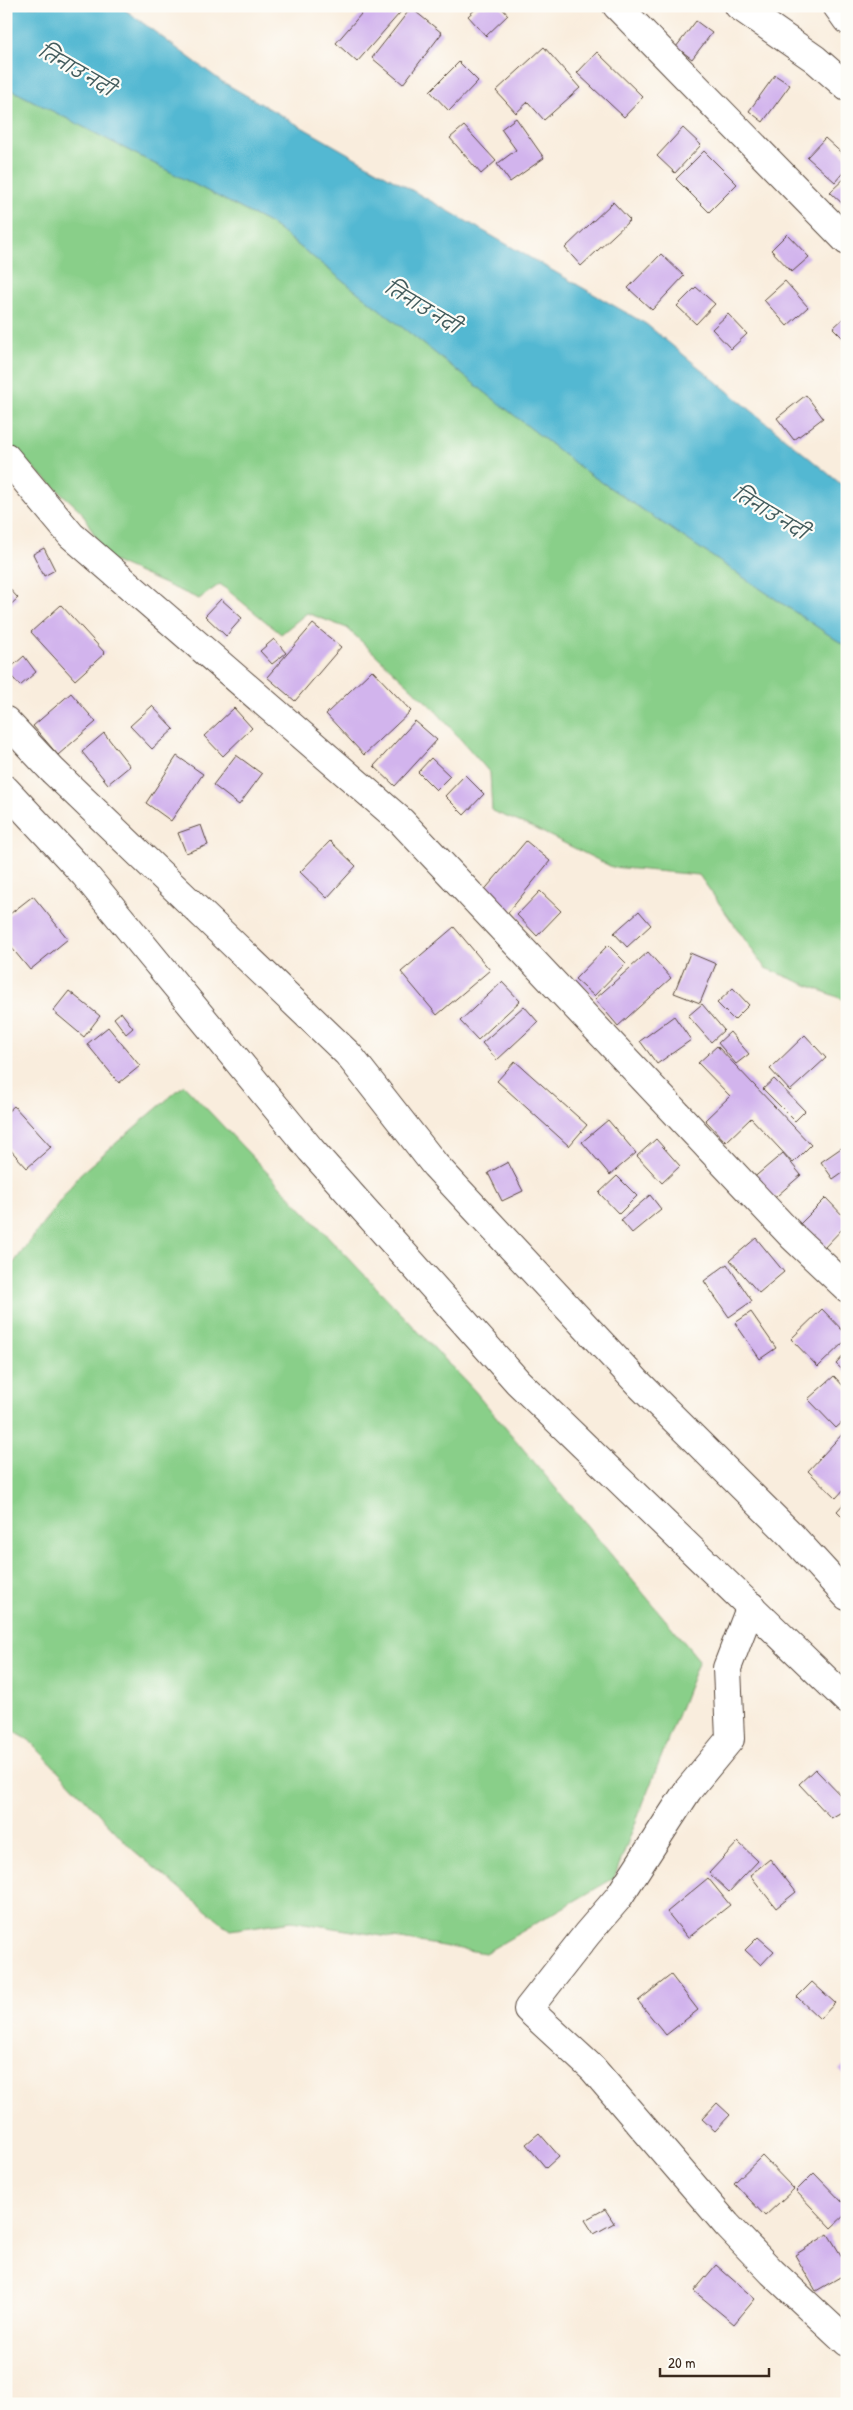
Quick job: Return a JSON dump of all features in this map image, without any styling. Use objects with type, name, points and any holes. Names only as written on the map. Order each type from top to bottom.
[{"type":"street","points":[[617,6],[847,241]]},
{"type":"street","points":[[739,6],[815,59],[847,87]]},
{"type":"street","points":[[837,6],[847,20]]},
{"type":"street","points":[[6,457],[71,535],[400,821],[792,1236],[847,1288]]},
{"type":"street","points":[[6,721],[66,783],[348,1054],[435,1165],[638,1383],[790,1534],[847,1596]]},
{"type":"street","points":[[6,790],[84,875],[311,1150],[518,1382],[847,1700]]},
{"type":"street","points":[[751,1606],[727,1668],[730,1739],[688,1790],[618,1898],[528,2009],[593,2068],[727,2225],[772,2272],[847,2342]]},
{"type":"green space","points":[[6,87],[271,224],[585,471],[847,647],[847,1001],[765,968],[699,875],[612,867],[534,828],[492,811],[490,773],[435,710],[347,628],[307,613],[281,634],[220,584],[199,599],[108,559],[81,511],[6,443]]},
{"type":"green space","points":[[184,1085],[474,1390],[699,1660],[614,1878],[485,1953],[292,1921],[230,1930],[133,1850],[29,1740],[6,1727],[7,1272],[80,1174]]},
{"type":"water","name":"तिनाउ नदी","points":[[6,6],[120,6],[221,81],[646,324],[847,489],[847,647],[585,471],[271,224],[6,87]]},
{"type":"building","points":[[368,6],[406,6],[357,62],[336,43]]},
{"type":"building","points":[[479,6],[500,6],[508,15],[486,36],[468,16]]},
{"type":"building","points":[[411,8],[442,33],[403,84],[372,58]]},
{"type":"building","points":[[696,21],[712,33],[692,59],[676,47]]},
{"type":"building","points":[[544,47],[580,88],[544,120],[528,102],[516,113],[496,91]]},
{"type":"building","points":[[597,52],[643,97],[624,117],[577,73]]},
{"type":"building","points":[[459,62],[478,81],[449,111],[430,91]]},
{"type":"building","points":[[775,75],[790,85],[763,122],[749,111]]},
{"type":"building","points":[[516,118],[544,158],[510,182],[497,164],[516,150],[501,129]]},
{"type":"building","points":[[464,126],[496,161],[481,174],[450,138]]},
{"type":"building","points":[[683,128],[701,145],[675,173],[657,156]]},
{"type":"building","points":[[825,138],[847,158],[847,168],[835,182],[807,157]]},
{"type":"building","points":[[704,151],[737,184],[709,212],[676,179]]},
{"type":"building","points":[[847,176],[847,208],[830,192]]},
{"type":"building","points":[[613,202],[630,220],[581,266],[565,248]]},
{"type":"building","points":[[787,234],[809,257],[792,272],[771,250]]},
{"type":"building","points":[[661,254],[684,276],[652,310],[628,288]]},
{"type":"building","points":[[785,281],[808,307],[787,326],[764,300]]},
{"type":"building","points":[[696,287],[715,304],[696,324],[677,306]]},
{"type":"building","points":[[728,314],[747,334],[731,349],[712,329]]},
{"type":"building","points":[[847,315],[847,342],[833,328]]},
{"type":"building","points":[[806,395],[823,418],[794,440],[777,418]]},
{"type":"building","points":[[44,548],[55,570],[44,576],[33,554]]},
{"type":"building","points":[[6,585],[18,598],[6,609]]},
{"type":"building","points":[[221,599],[242,618],[226,636],[205,616]]},
{"type":"building","points":[[61,605],[105,653],[75,680],[31,632]]},
{"type":"building","points":[[313,624],[341,647],[295,701],[267,677]]},
{"type":"building","points":[[274,639],[286,653],[272,664],[260,651]]},
{"type":"building","points":[[24,656],[36,672],[20,686],[7,671]]},
{"type":"building","points":[[372,670],[411,711],[364,755],[326,714]]},
{"type":"building","points":[[71,693],[96,722],[58,755],[33,726]]},
{"type":"building","points":[[152,706],[174,729],[152,749],[130,726]]},
{"type":"building","points":[[234,708],[252,728],[223,756],[204,736]]},
{"type":"building","points":[[415,721],[437,740],[395,786],[374,766]]},
{"type":"building","points":[[104,733],[130,766],[108,784],[82,752]]},
{"type":"building","points":[[236,755],[262,774],[239,805],[213,785]]},
{"type":"building","points":[[177,756],[203,774],[171,821],[146,803]]},
{"type":"building","points":[[431,758],[450,776],[436,790],[418,772]]},
{"type":"building","points":[[465,775],[484,794],[464,815],[445,796]]},
{"type":"building","points":[[201,825],[208,845],[186,853],[178,833]]},
{"type":"building","points":[[330,841],[356,866],[327,898],[300,872]]},
{"type":"building","points":[[526,841],[550,861],[507,914],[482,893]]},
{"type":"building","points":[[540,891],[561,911],[537,936],[517,915]]},
{"type":"building","points":[[33,896],[68,939],[30,970],[6,941],[6,917]]},
{"type":"building","points":[[639,911],[651,925],[627,947],[614,933]]},
{"type":"building","points":[[454,927],[490,970],[437,1015],[401,972]]},
{"type":"building","points":[[608,945],[626,963],[594,996],[575,979]]},
{"type":"building","points":[[648,952],[671,978],[618,1026],[595,999]]},
{"type":"building","points":[[690,953],[716,964],[700,1003],[674,993]]},
{"type":"building","points":[[502,982],[520,1001],[478,1040],[460,1021]]},
{"type":"building","points":[[733,988],[749,1005],[734,1020],[717,1003]]},
{"type":"building","points":[[69,991],[100,1016],[84,1037],[53,1011]]},
{"type":"building","points":[[702,1004],[724,1030],[711,1042],[688,1016]]},
{"type":"building","points":[[524,1006],[538,1022],[497,1060],[482,1043]]},
{"type":"building","points":[[121,1012],[133,1028],[126,1034],[114,1018]]},
{"type":"building","points":[[674,1016],[691,1040],[657,1064],[640,1041]]},
{"type":"building","points":[[108,1027],[140,1066],[119,1083],[87,1044]]},
{"type":"building","points":[[730,1032],[749,1054],[736,1064],[718,1043]]},
{"type":"building","points":[[805,1035],[826,1058],[790,1091],[770,1069]]},
{"type":"building","points":[[717,1046],[811,1145],[793,1163],[751,1118],[726,1142],[705,1120],[730,1096],[698,1063]]},
{"type":"building","points":[[515,1061],[587,1125],[569,1146],[497,1081]]},
{"type":"building","points":[[774,1079],[805,1111],[795,1121],[763,1089]]},
{"type":"building","points":[[14,1106],[51,1147],[27,1168],[6,1145],[6,1113]]},
{"type":"building","points":[[608,1120],[636,1153],[610,1175],[582,1142]]},
{"type":"building","points":[[656,1139],[680,1166],[662,1183],[637,1156]]},
{"type":"building","points":[[847,1144],[847,1169],[833,1179],[821,1162]]},
{"type":"building","points":[[783,1153],[801,1175],[770,1202],[751,1180]]},
{"type":"building","points":[[508,1162],[523,1191],[502,1201],[488,1173]]},
{"type":"building","points":[[617,1176],[637,1196],[619,1214],[599,1193]]},
{"type":"building","points":[[650,1195],[661,1209],[632,1233],[621,1220]]},
{"type":"building","points":[[826,1198],[847,1220],[847,1224],[823,1249],[799,1225]]},
{"type":"building","points":[[756,1238],[784,1272],[759,1293],[730,1260]]},
{"type":"building","points":[[727,1264],[752,1301],[729,1317],[704,1281]]},
{"type":"building","points":[[822,1309],[847,1335],[847,1339],[818,1367],[791,1339]]},
{"type":"building","points":[[751,1312],[776,1348],[760,1359],[735,1323]]},
{"type":"building","points":[[847,1352],[847,1374],[836,1364]]},
{"type":"building","points":[[834,1376],[847,1390],[847,1418],[836,1428],[808,1399]]},
{"type":"building","points":[[847,1429],[847,1486],[836,1498],[808,1471]]},
{"type":"building","points":[[847,1500],[847,1521],[837,1511]]},
{"type":"building","points":[[815,1769],[847,1802],[847,1809],[831,1818],[799,1784]]},
{"type":"building","points":[[738,1842],[758,1861],[729,1892],[709,1873]]},
{"type":"building","points":[[770,1859],[796,1892],[776,1908],[750,1875]]},
{"type":"building","points":[[708,1878],[730,1905],[688,1938],[667,1912]]},
{"type":"building","points":[[758,1937],[774,1951],[761,1965],[745,1950]]},
{"type":"building","points":[[671,1975],[698,2010],[666,2035],[638,2001]]},
{"type":"building","points":[[812,1982],[835,2003],[820,2019],[797,1997]]},
{"type":"building","points":[[847,2062],[847,2078],[839,2070]]},
{"type":"building","points":[[717,2103],[730,2115],[715,2131],[702,2119]]},
{"type":"building","points":[[539,2133],[559,2156],[546,2168],[526,2144]]},
{"type":"building","points":[[762,2156],[794,2189],[765,2216],[734,2183]]},
{"type":"building","points":[[814,2173],[847,2207],[847,2213],[831,2228],[796,2191]]},
{"type":"building","points":[[605,2209],[614,2223],[594,2234],[585,2220]]},
{"type":"building","points":[[828,2234],[847,2265],[847,2273],[816,2291],[795,2255]]},
{"type":"building","points":[[716,2265],[755,2299],[734,2324],[694,2291]]}]
